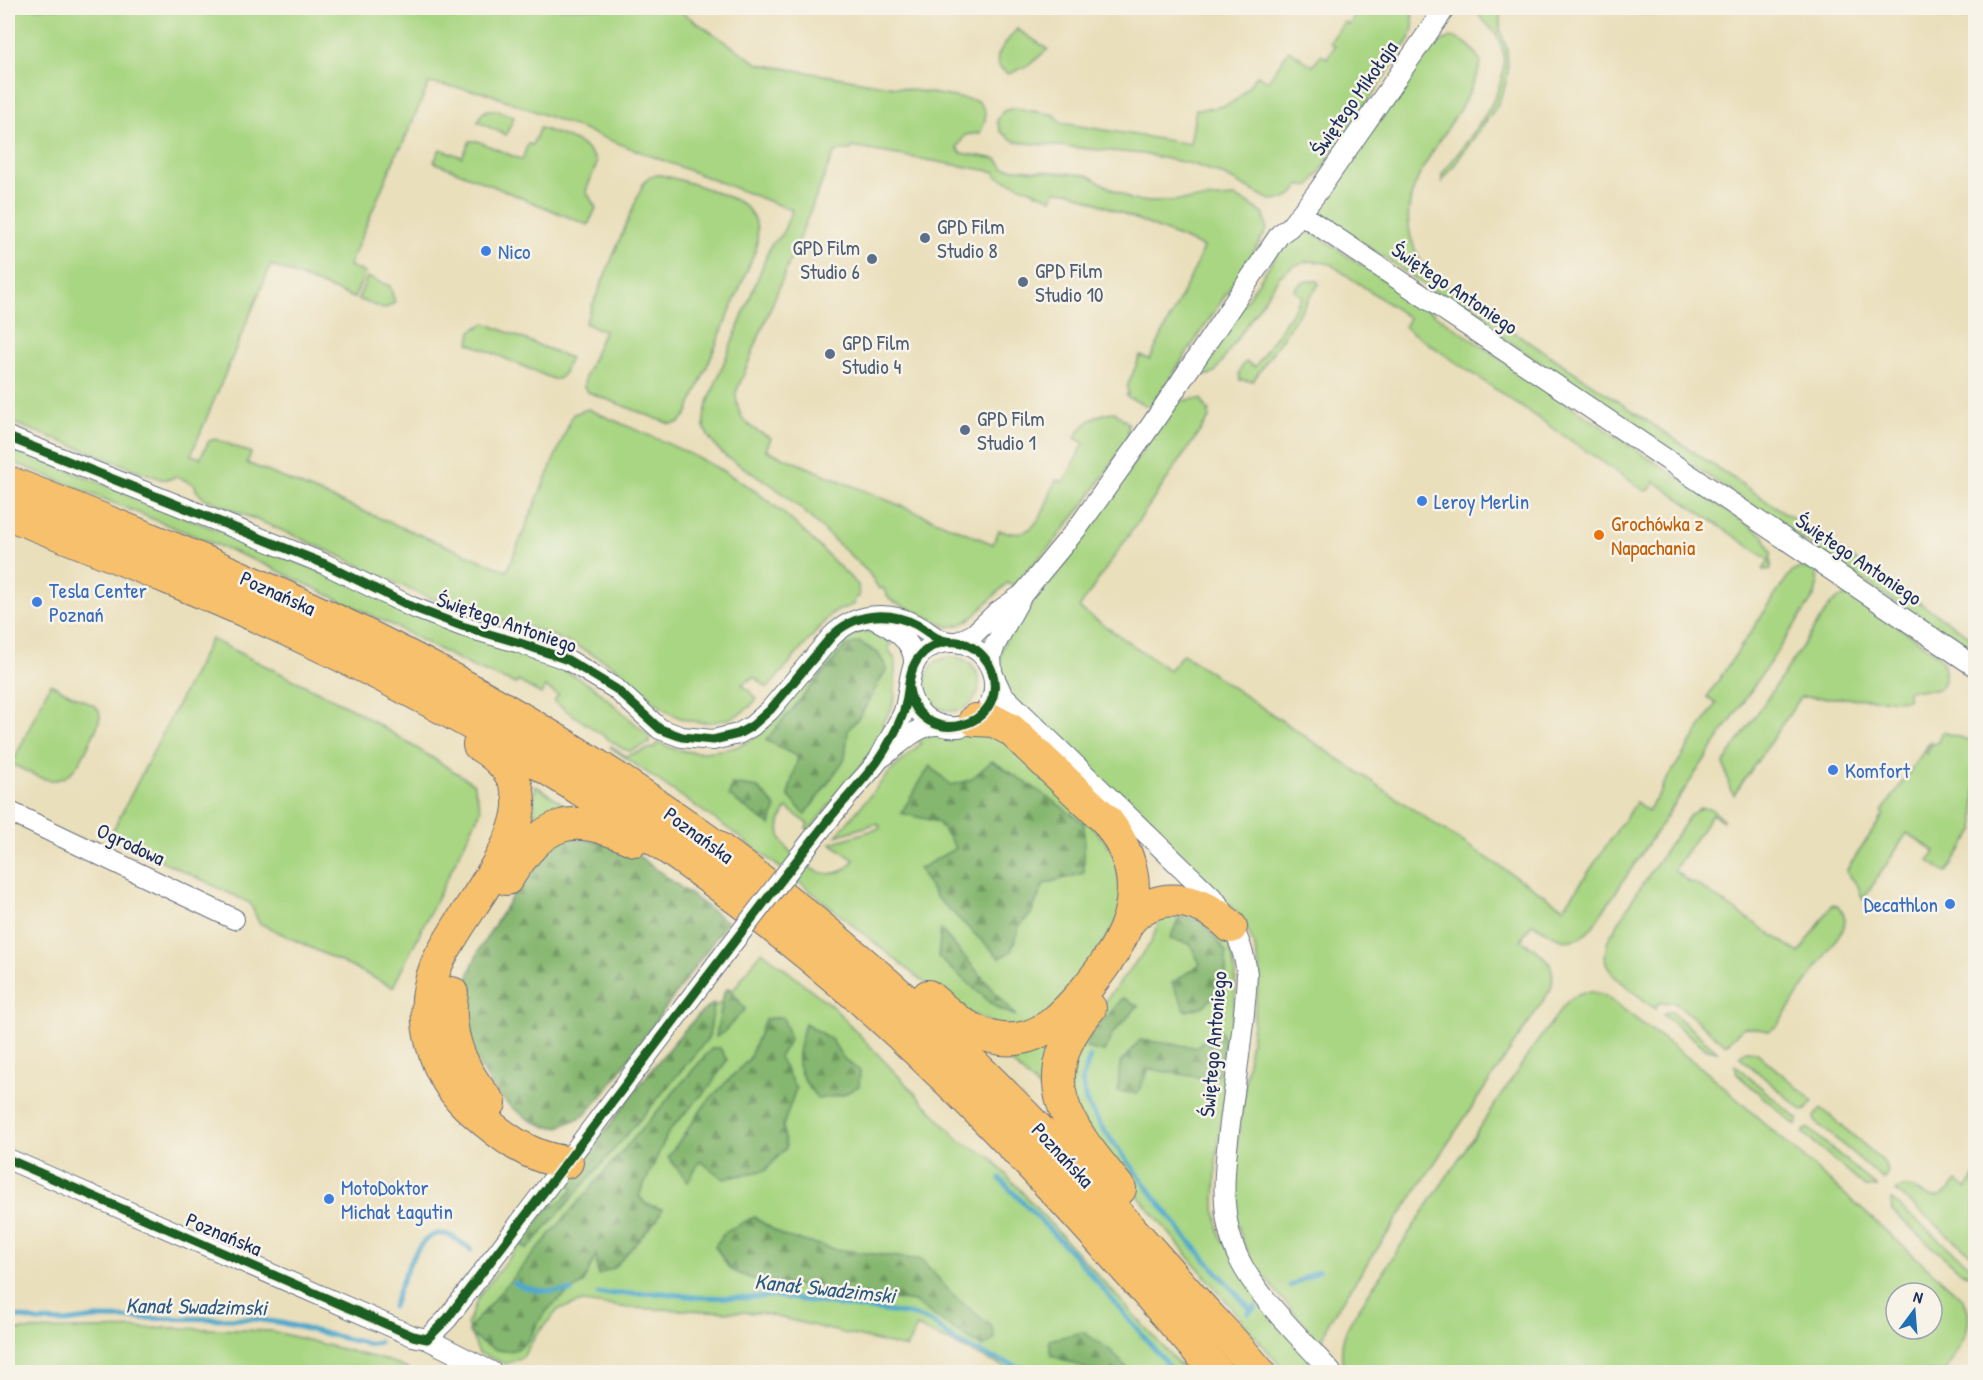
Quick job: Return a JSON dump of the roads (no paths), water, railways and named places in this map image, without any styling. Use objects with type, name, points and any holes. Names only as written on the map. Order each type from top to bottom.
[{"type":"main road","name":"Poznańska","points":[[8,482],[243,577],[350,626],[447,676],[558,741],[705,838],[794,905],[869,968],[1003,1093],[1107,1203],[1259,1372]]},
{"type":"main road","name":"Poznańska","points":[[8,514],[244,611],[394,682],[568,783],[692,866],[751,910],[854,994],[942,1075],[1054,1190],[1217,1372]]},
{"type":"main road","points":[[394,682],[455,730],[499,759],[514,779],[519,796],[517,816],[508,845],[451,937],[435,969],[429,1019],[434,1052],[450,1085],[480,1118],[524,1150],[550,1161],[567,1162]]},
{"type":"main road","points":[[975,720],[994,721],[1011,730],[1111,827],[1124,850],[1132,877],[1132,898],[1127,924]]},
{"type":"main road","points":[[1123,810],[1140,836],[1148,854],[1153,878],[1152,905],[1145,931],[1131,958],[1079,1021],[1065,1045],[1060,1064],[1059,1090],[1063,1106],[1074,1128],[1099,1164],[1146,1220],[1197,1304]]},
{"type":"main road","points":[[567,1162],[512,1123],[489,1101],[475,1084],[457,1051],[450,1027],[451,998],[455,979],[468,945],[481,920],[528,849],[541,835],[559,826],[581,823],[608,828],[692,866]]},
{"type":"main road","points":[[794,905],[868,948],[955,1018],[982,1034],[1005,1040],[1032,1035],[1061,1018],[1107,963],[1127,924],[1137,913],[1152,905],[1173,900],[1192,902],[1215,913],[1231,927]]},
{"type":"street","name":"Świętego Mikołaja","points":[[1301,214],[1445,8]]},
{"type":"street","points":[[878,761],[927,725],[954,727],[975,720],[984,712],[994,691],[991,657],[994,645],[1022,595],[1062,548],[1132,452],[1280,234],[1290,227],[1301,214]]},
{"type":"street","name":"Świętego Antoniego","points":[[1301,214],[1976,667]]},
{"type":"street","name":"Świętego Antoniego","points":[[8,437],[325,564],[412,607],[462,626],[568,660],[616,689],[660,729],[682,737],[713,740],[738,734],[752,726],[770,710],[839,628],[850,622],[881,615],[897,617],[922,628],[935,638],[954,642]]},
{"type":"street","points":[[427,1339],[447,1319],[812,840],[878,761],[902,716],[910,676],[921,654],[931,647],[954,642],[974,634],[996,613],[1022,595]]},
{"type":"street","points":[[870,617],[909,643],[914,653],[914,664]]},
{"type":"street","points":[[954,642],[976,649],[986,658],[993,674]]},
{"type":"street","name":"Świętego Antoniego","points":[[993,674],[1002,694],[1215,900],[1240,944],[1246,975],[1224,1184],[1227,1222],[1231,1240],[1240,1261],[1259,1291],[1331,1372]]},
{"type":"street","points":[[909,689],[919,712],[928,720],[940,725]]},
{"type":"street","name":"Ogrodowa","points":[[8,811],[234,919]]},
{"type":"street","name":"Poznańska","points":[[8,1159],[413,1336],[427,1339],[492,1372]]},
{"type":"waterway","points":[[1090,1057],[1082,1080],[1086,1102],[1103,1129],[1183,1234],[1251,1310]]},
{"type":"waterway","points":[[1000,1179],[1074,1255],[1174,1372]]},
{"type":"waterway","name":"Kanał Swadzimski","points":[[393,1307],[410,1262],[417,1250],[433,1235],[447,1235],[471,1250]]},
{"type":"waterway","name":"Kanał Swadzimski","points":[[1290,1286],[1318,1271]]},
{"type":"waterway","name":"Kanał Swadzimski","points":[[515,1283],[535,1290],[571,1291]]},
{"type":"waterway","name":"Kanał Swadzimski","points":[[598,1294],[663,1293],[696,1297],[747,1298],[773,1296],[913,1315],[931,1322],[956,1342],[1034,1372]]},
{"type":"waterway","name":"Kanał Swadzimski","points":[[1248,1313],[1255,1307]]},
{"type":"waterway","name":"Kanał Swadzimski","points":[[10,1315],[37,1321],[66,1322],[95,1318],[255,1319],[282,1323],[368,1344],[379,1342]]},
{"type":"place","name":"GPD Film Studio 8","points":[[925,238]]},
{"type":"place","name":"Nico","points":[[486,251]]},
{"type":"place","name":"GPD Film Studio 6","points":[[872,259]]},
{"type":"place","name":"GPD Film Studio 10","points":[[1023,282]]},
{"type":"place","name":"GPD Film Studio 4","points":[[830,354]]},
{"type":"place","name":"GPD Film Studio 1","points":[[965,430]]},
{"type":"place","name":"Leroy Merlin","points":[[1422,501]]},
{"type":"place","name":"Grochówka z Napachania","points":[[1599,535]]},
{"type":"place","name":"Tesla Center Poznań","points":[[37,602]]},
{"type":"place","name":"Komfort","points":[[1833,770]]},
{"type":"place","name":"Decathlon","points":[[1950,904]]},
{"type":"place","name":"MotoDoktor Michał Łagutin","points":[[329,1199]]}]
